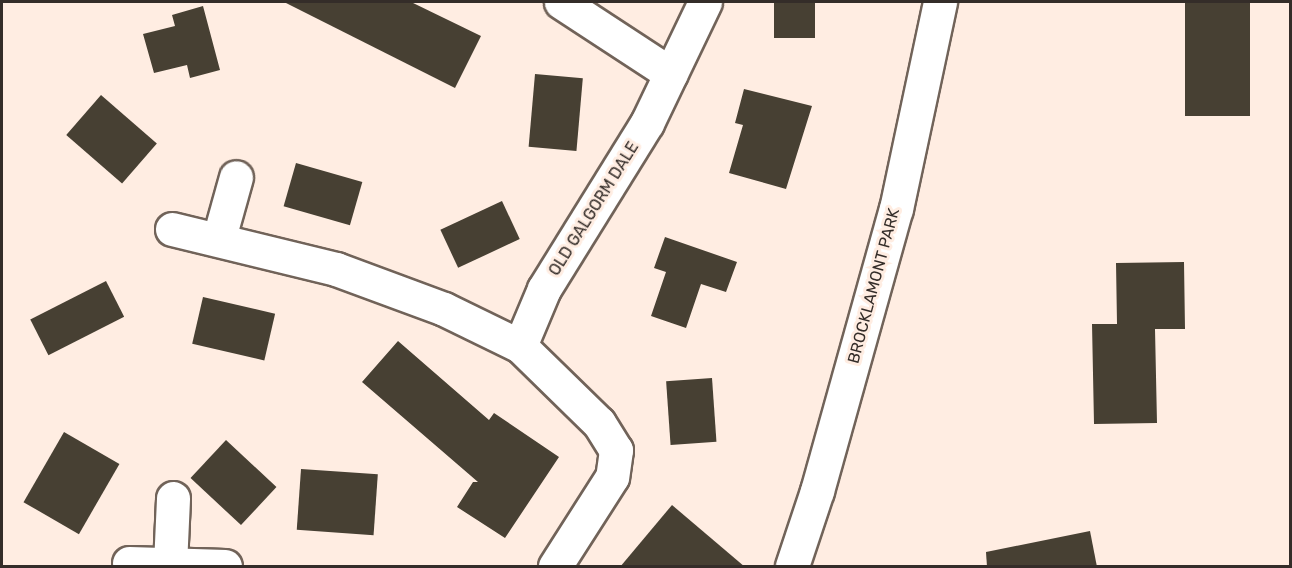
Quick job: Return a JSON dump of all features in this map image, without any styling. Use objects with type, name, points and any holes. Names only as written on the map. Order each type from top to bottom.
[{"type":"street","points":[[561,2],[671,74]]},
{"type":"street","name":"OLD GALGORM DALE","points":[[520,346],[544,289],[647,123],[705,2]]},
{"type":"street","name":"BROCKLAMONT PARK","points":[[792,567],[817,491],[896,209],[940,2]]},
{"type":"street","points":[[219,238],[236,177]]},
{"type":"street","points":[[172,230],[219,238],[336,269],[444,309],[520,346],[599,423],[616,450],[608,485],[555,567]]},
{"type":"street","points":[[170,565],[173,498]]},
{"type":"street","points":[[129,563],[225,567]]},
{"type":"building","points":[[284,2],[411,2],[481,36],[455,88]]},
{"type":"building","points":[[774,2],[815,2],[815,38],[774,38]]},
{"type":"building","points":[[1185,2],[1250,2],[1250,116],[1185,116]]},
{"type":"building","points":[[203,6],[220,70],[190,78],[187,65],[154,73],[143,34],[175,26],[172,15]]},
{"type":"building","points":[[535,74],[583,78],[576,151],[529,147]]},
{"type":"building","points":[[744,89],[812,106],[786,189],[729,173],[743,125],[735,123]]},
{"type":"building","points":[[101,95],[157,144],[122,184],[66,135]]},
{"type":"building","points":[[296,163],[362,182],[350,225],[284,206]]},
{"type":"building","points":[[502,201],[520,239],[458,268],[440,230]]},
{"type":"building","points":[[665,237],[737,262],[726,292],[701,284],[686,328],[651,316],[666,272],[654,268]]},
{"type":"building","points":[[1184,262],[1185,329],[1155,329],[1157,423],[1094,424],[1092,324],[1117,324],[1116,263]]},
{"type":"building","points":[[106,281],[124,317],[48,355],[30,320]]},
{"type":"building","points":[[203,297],[275,314],[264,360],[192,344]]},
{"type":"building","points":[[398,341],[489,420],[494,413],[559,457],[505,538],[457,507],[473,482],[478,482],[362,382]]},
{"type":"building","points":[[712,378],[716,442],[671,445],[666,381]]},
{"type":"building","points":[[64,432],[119,464],[79,534],[24,502]]},
{"type":"building","points":[[226,440],[276,487],[241,525],[191,478]]},
{"type":"building","points":[[301,469],[378,474],[374,535],[297,530]]},
{"type":"building","points":[[672,505],[745,567],[620,567]]},
{"type":"building","points":[[1090,531],[1097,567],[987,567],[986,552]]}]
